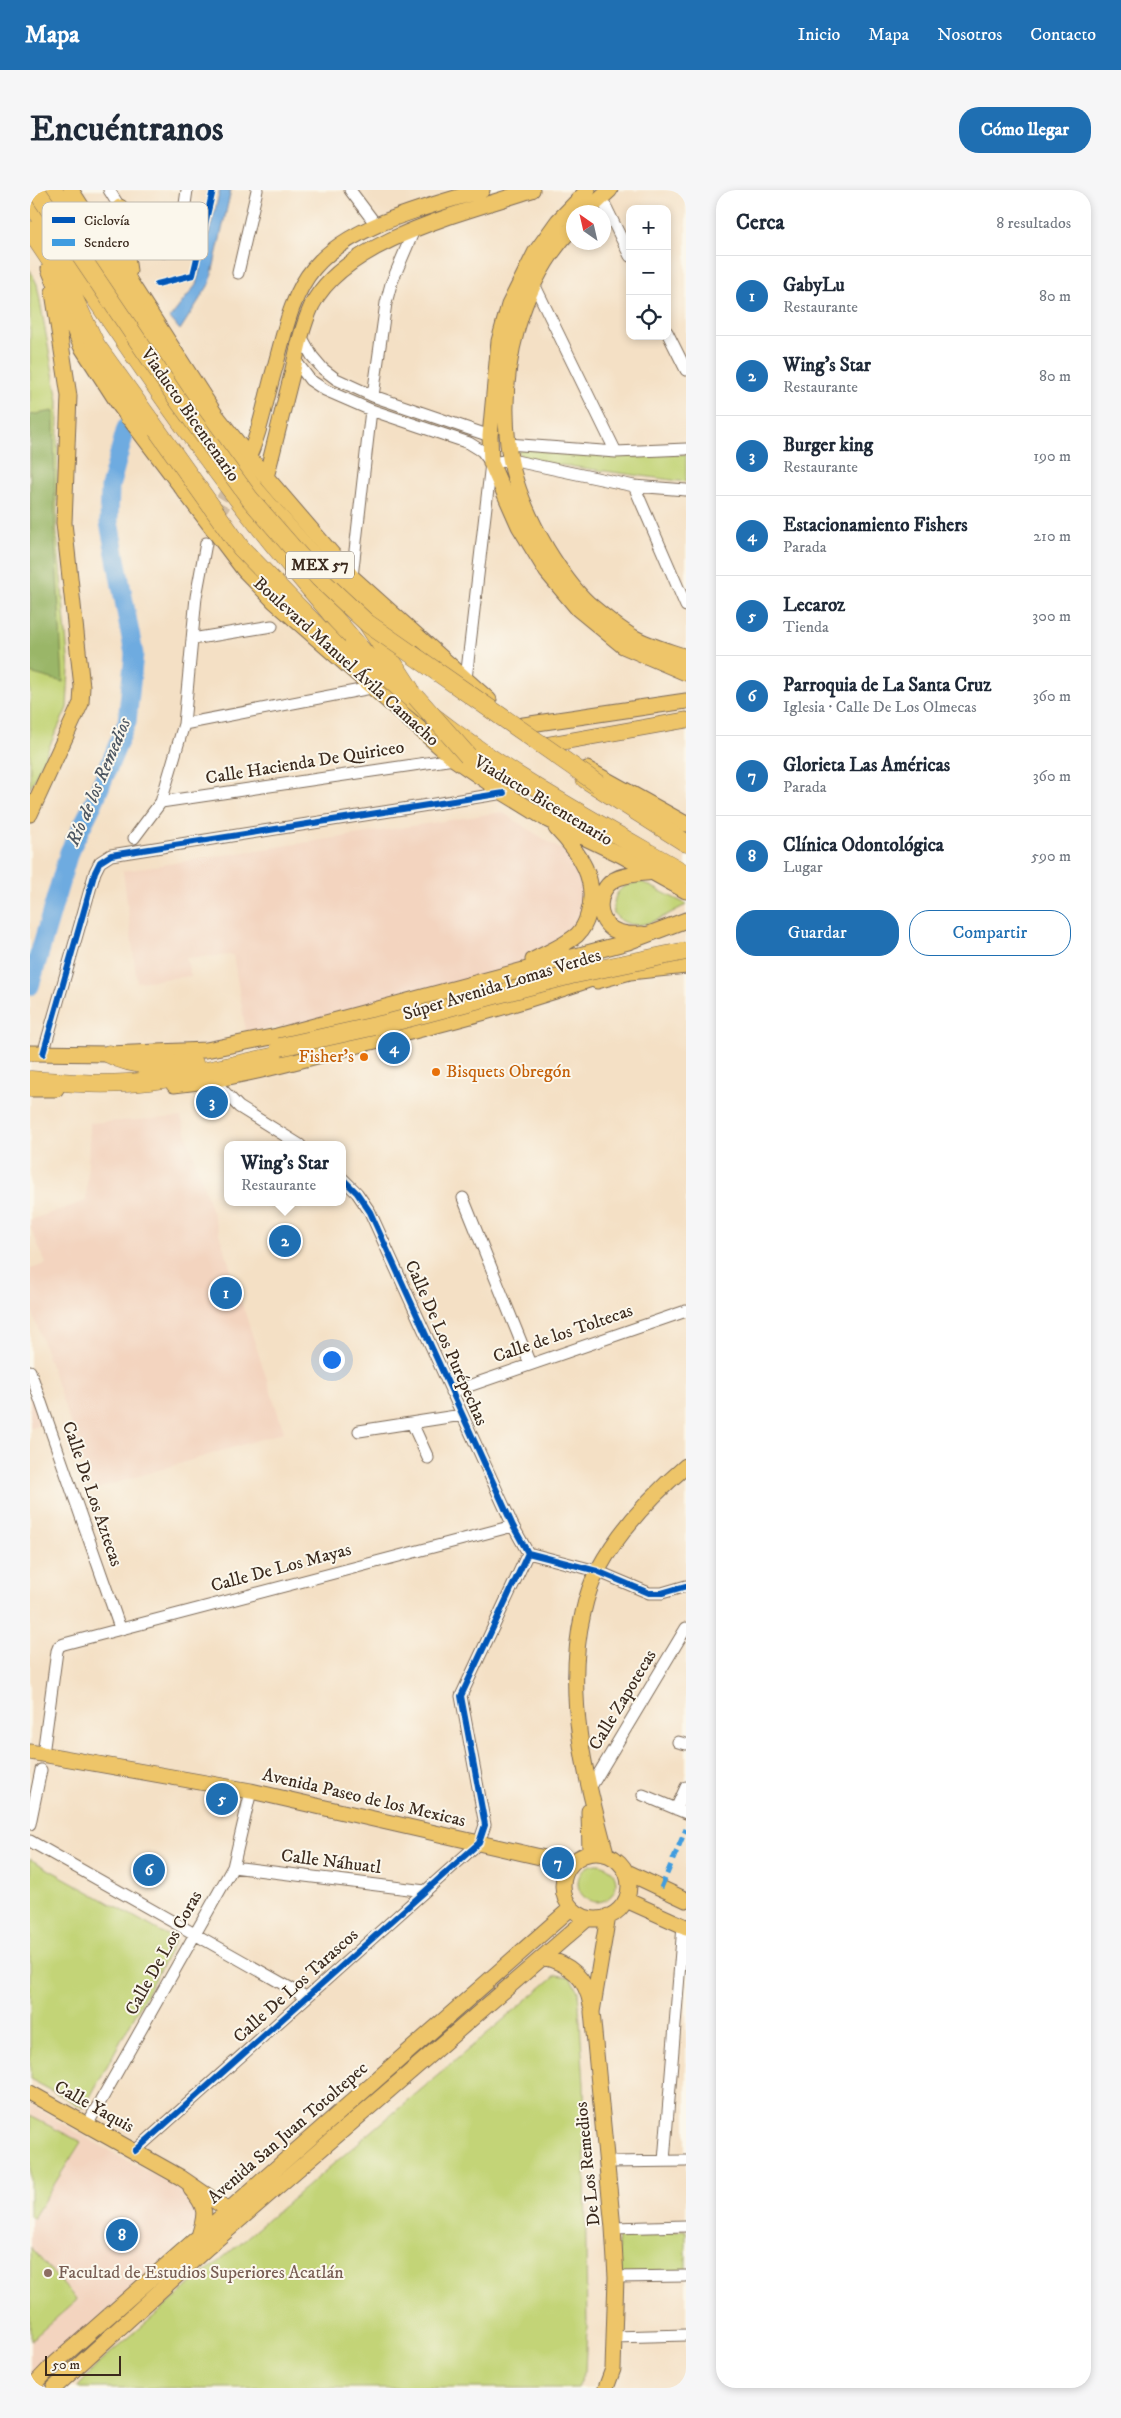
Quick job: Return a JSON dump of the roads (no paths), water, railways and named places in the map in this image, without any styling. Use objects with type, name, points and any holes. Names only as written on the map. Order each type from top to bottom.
[{"type":"highway","name":"Viaducto Bicentenario","points":[[36,190],[44,202]]},
{"type":"highway","name":"MEX 57","points":[[53,190],[61,202]]},
{"type":"highway","name":"Boulevard Manuel Ávila Camacho","points":[[30,201],[42,219]]},
{"type":"highway","points":[[30,216],[42,238]]},
{"type":"highway","points":[[30,230],[42,245]]},
{"type":"highway","points":[[51,260],[122,377],[157,430],[241,548],[263,573],[338,648],[464,755],[686,876]]},
{"type":"highway","points":[[54,260],[100,343]]},
{"type":"highway","name":"Boulevard Manuel Ávila Camacho","points":[[70,260],[161,396],[258,528],[380,672],[409,697],[505,769],[686,876]]},
{"type":"highway","name":"Viaducto Bicentenario","points":[[83,260],[180,403],[250,499],[319,578],[367,623],[598,784],[686,835]]},
{"type":"highway","name":"MEX 57","points":[[99,260],[203,419],[256,491],[325,570],[420,656],[515,737],[686,842]]},
{"type":"highway","points":[[119,261],[132,293],[189,388],[203,419]]},
{"type":"highway","points":[[122,377],[161,396]]},
{"type":"highway","points":[[122,377],[121,394],[128,416]]},
{"type":"highway","name":"Viaducto Bicentenario","points":[[367,623],[416,697],[464,755],[524,793],[686,884]]},
{"type":"highway","points":[[30,1080],[94,1084],[148,1081],[207,1072],[571,975],[686,951]]},
{"type":"highway","points":[[109,1054],[124,1062],[158,1066],[283,1051],[650,963],[686,961]]},
{"type":"main road","points":[[71,190],[79,202]]},
{"type":"main road","points":[[245,465],[292,310],[313,269],[334,250],[377,226],[456,194],[482,190]]},
{"type":"main road","points":[[266,477],[301,336],[312,304],[329,283],[346,265],[366,252],[414,230],[532,190]]},
{"type":"main road","points":[[591,205],[599,192]]},
{"type":"main road","points":[[599,192],[558,221],[535,253],[509,305],[499,341],[499,416],[530,521],[556,565],[587,602],[633,637],[686,657]]},
{"type":"main road","points":[[566,237],[539,272],[511,350],[499,416],[490,436],[491,463],[519,526],[547,572],[578,609],[623,646],[686,673]]},
{"type":"main road","name":"Boulevard Manuel Ávila Camacho","points":[[30,240],[42,259]]},
{"type":"main road","name":"Boulevard Manuel Ávila Camacho","points":[[43,260],[50,271],[81,346],[128,416],[244,570],[274,601],[371,688],[464,755],[504,793],[548,820],[652,872],[686,892]]},
{"type":"main road","points":[[128,260],[131,280]]},
{"type":"main road","points":[[119,261],[245,465],[266,477],[352,577],[517,726],[545,745],[686,824]]},
{"type":"main road","points":[[313,269],[329,283]]},
{"type":"main road","points":[[30,814],[81,703],[82,687],[64,523],[69,396],[50,271]]},
{"type":"main road","points":[[517,726],[686,701]]},
{"type":"main road","points":[[545,745],[686,720]]},
{"type":"main road","points":[[502,975],[566,944],[579,933],[591,907],[591,883],[581,858],[548,820]]},
{"type":"main road","points":[[651,934],[635,935],[612,929],[604,921],[600,907],[603,891],[613,880],[652,872]]},
{"type":"main road","name":"Súper Avenida Lomas Verdes","points":[[40,1050],[109,1054],[206,1050],[267,1038],[651,934],[686,920]]},
{"type":"main road","name":"Súper Avenida Lomas Verdes","points":[[30,1089],[112,1090],[214,1081],[420,1030],[566,988],[686,946]]},
{"type":"main road","points":[[566,988],[630,972],[686,966]]},
{"type":"main road","points":[[606,1853],[589,1790],[576,1712],[574,1675],[578,1636],[586,1601],[597,1571],[638,1511],[686,1466]]},
{"type":"main road","name":"Avenida Paseo de los Mexicas","points":[[36,1753],[251,1792],[571,1864]]},
{"type":"main road","points":[[589,1790],[590,1853]]},
{"type":"main road","points":[[590,1853],[606,1853],[616,1858],[627,1872],[630,1886],[626,1900],[617,1912],[599,1917],[571,1908],[565,1898],[563,1886],[565,1874],[571,1864],[590,1853]]},
{"type":"main road","points":[[627,1872],[686,1900]]},
{"type":"main road","points":[[626,1900],[685,1927]]},
{"type":"main road","name":"Avenida San Juan Totoltepec","points":[[54,2388],[235,2214],[571,1908]]},
{"type":"main road","name":"Avenida San Juan Totoltepec","points":[[31,2388],[51,2366],[199,2237],[235,2214],[543,1957],[599,1917]]},
{"type":"main road","name":"De Los Remedios","points":[[599,1917],[604,1935],[592,2012],[614,2228],[616,2277],[613,2369],[606,2388]]},
{"type":"main road","points":[[543,1957],[567,1966],[576,1972],[584,1983],[592,2012]]},
{"type":"main road","name":"Calle Yaquis","points":[[30,2093],[180,2177],[235,2214]]},
{"type":"main road","points":[[180,2177],[204,2206],[205,2219],[199,2237]]},
{"type":"street","points":[[109,190],[117,202]]},
{"type":"street","points":[[238,272],[257,190]]},
{"type":"street","points":[[350,190],[377,226]]},
{"type":"street","points":[[599,192],[627,250]]},
{"type":"street","points":[[373,396],[388,294],[414,230]]},
{"type":"street","points":[[534,284],[616,452]]},
{"type":"street","points":[[301,336],[322,369],[336,379],[373,396],[490,436]]},
{"type":"street","points":[[671,340],[686,370]]},
{"type":"street","points":[[295,360],[310,380],[325,390],[371,410],[470,443],[482,451],[491,463],[466,679]]},
{"type":"street","points":[[352,577],[371,410]]},
{"type":"street","points":[[508,444],[616,452],[686,449]]},
{"type":"street","points":[[491,463],[511,460],[634,486],[686,490]]},
{"type":"street","points":[[634,486],[686,606]]},
{"type":"street","points":[[134,838],[161,802],[184,724],[196,597],[210,524]]},
{"type":"street","points":[[192,639],[272,626]]},
{"type":"street","points":[[184,724],[371,688]]},
{"type":"street","name":"Calle Hacienda De Quiriceo","points":[[161,802],[464,755]]},
{"type":"street","points":[[40,1050],[95,872],[100,862],[111,855],[419,808],[504,793]]},
{"type":"street","points":[[214,1081],[239,1107],[294,1141]]},
{"type":"street","name":"Calle De Los Purépechas","points":[[346,1182],[357,1193],[370,1212],[513,1526],[528,1553]]},
{"type":"street","points":[[463,1198],[530,1364]]},
{"type":"street","name":"Calle de los Toltecas","points":[[451,1392],[686,1311]]},
{"type":"street","name":"Calle De Los Aztecas","points":[[30,1371],[120,1628]]},
{"type":"street","points":[[359,1430],[462,1415]]},
{"type":"street","points":[[412,1422],[428,1458]]},
{"type":"street","name":"Calle De Los Mayas","points":[[36,1753],[59,1646],[120,1628],[513,1526]]},
{"type":"street","points":[[479,1843],[485,1826],[461,1696],[528,1553],[597,1571],[655,1594],[686,1586]]},
{"type":"street","name":"Calle Zapotecas","points":[[589,1790],[686,1628]]},
{"type":"street","points":[[30,1824],[40,1770]]},
{"type":"street","points":[[643,1795],[681,1811],[686,1786]]},
{"type":"street","name":"Calle De Los Coras","points":[[88,2125],[233,1868],[251,1792]]},
{"type":"street","points":[[30,1841],[306,1997]]},
{"type":"street","name":"Calle De Los Tarascos","points":[[135,2151],[479,1843]]},
{"type":"street","name":"Calle Náhuatl","points":[[233,1868],[425,1891]]},
{"type":"street","points":[[664,2161],[685,1927]]},
{"type":"street","points":[[607,2162],[686,2161]]},
{"type":"street","points":[[614,2228],[686,2226]]},
{"type":"street","points":[[616,2277],[686,2276]]},
{"type":"street","points":[[614,2337],[686,2335]]},
{"type":"street","points":[[613,2369],[616,2388]]},
{"type":"water","points":[[220,190],[231,190],[210,283],[180,330],[170,318],[196,285],[202,260],[208,260],[208,238]]},
{"type":"waterway","name":"Río de los Remedios","points":[[30,986],[69,852],[94,802],[127,722],[134,654],[109,522],[110,487],[126,428]]},
{"type":"tunnel","points":[[213,513],[231,483]]},
{"type":"tunnel","points":[[216,517],[236,483]]},
{"type":"place","name":"Estacionamiento Fishers","points":[[394,1048]]},
{"type":"place","name":"Fisher's","points":[[364,1057]]},
{"type":"place","name":"Bisquets Obregón","points":[[436,1072]]},
{"type":"place","name":"Burger king","points":[[212,1102]]},
{"type":"place","name":"Wing's Star","points":[[285,1241]]},
{"type":"place","name":"GabyLu","points":[[226,1293]]},
{"type":"place","name":"Lecaroz","points":[[222,1799]]},
{"type":"place","name":"Glorieta Las Américas","points":[[558,1863]]},
{"type":"place","name":"Parroquia de La Santa Cruz","points":[[149,1870]]},
{"type":"place","name":"Clínica Odontológica","points":[[122,2235]]},
{"type":"place","name":"Facultad de Estudios Superiores Acatlán","points":[[48,2273]]}]
